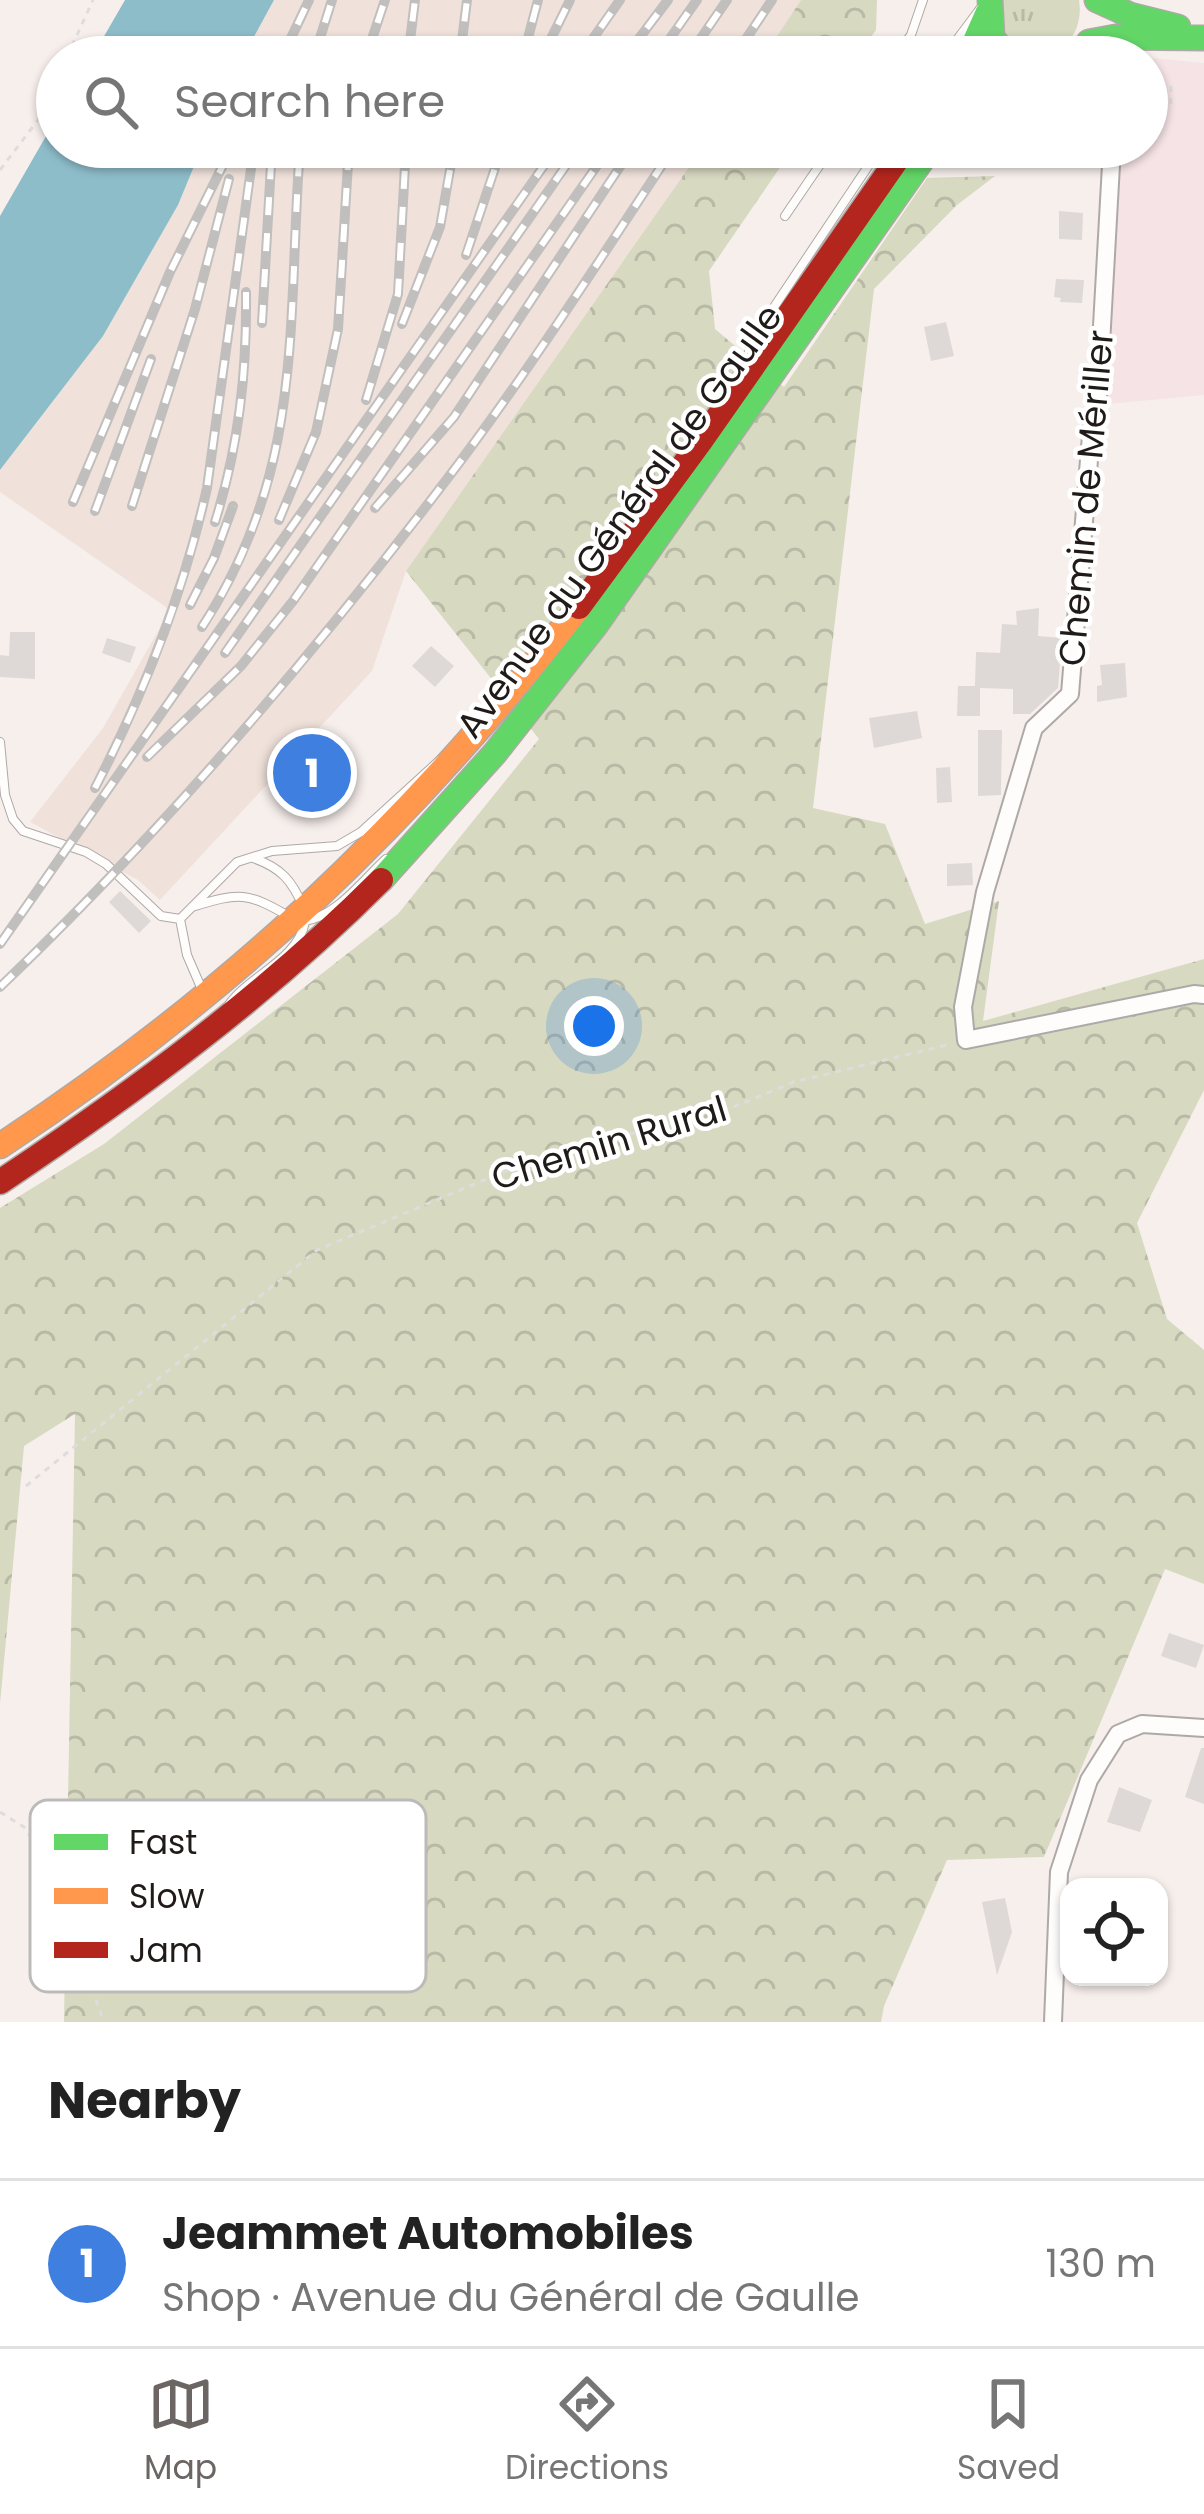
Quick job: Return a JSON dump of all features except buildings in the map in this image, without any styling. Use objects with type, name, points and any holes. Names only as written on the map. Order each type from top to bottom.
[{"type":"main road","points":[[1089,36],[1095,23],[1095,0],[1204,35]]},
{"type":"main road","points":[[977,36],[989,6]]},
{"type":"main road","points":[[989,6],[992,36]]},
{"type":"main road","points":[[1160,36],[1204,35]]},
{"type":"main road","name":"Avenue du Général de Gaulle","points":[[0,1146],[90,1089],[207,1001],[303,918],[484,726],[584,598],[891,168]]},
{"type":"main road","name":"Avenue du Général de Gaulle","points":[[0,1181],[119,1102],[216,1028],[331,930],[464,792],[610,608],[916,168]]},
{"type":"street","name":"Chemin de Mériller","points":[[966,1040],[963,1007],[985,892],[1003,830],[1034,728],[1070,694],[1092,423],[1098,398],[1111,168]]},
{"type":"street","points":[[966,1040],[1204,995]]},
{"type":"street","points":[[1053,2022],[1059,1872],[1089,1780],[1118,1734],[1142,1724],[1204,1728]]},
{"type":"lane","points":[[909,36],[923,0]]},
{"type":"lane","points":[[958,36],[971,17],[989,6]]},
{"type":"lane","points":[[784,216],[817,168]]},
{"type":"lane","points":[[718,412],[766,319],[867,168]]},
{"type":"lane","points":[[180,919],[237,862],[272,851],[307,852],[337,846],[362,832],[415,779],[484,726]]},
{"type":"lane","points":[[0,742],[5,795],[23,831],[86,852],[106,864],[161,916],[180,919]]},
{"type":"lane","points":[[190,908],[226,896],[249,896],[316,920],[435,809],[464,792]]},
{"type":"lane","points":[[216,1028],[231,999],[303,934],[303,918],[290,878],[274,865],[252,858]]},
{"type":"lane","points":[[180,919],[187,955],[207,1001]]},
{"type":"path","points":[[77,36],[93,0]]},
{"type":"path","points":[[1168,86],[1171,104]]},
{"type":"path","points":[[0,170],[36,123]]},
{"type":"path","name":"Chemin Rural","points":[[26,1486],[316,1250],[532,1160],[734,1106],[794,1082],[966,1040]]},
{"type":"path","points":[[0,1812],[30,1836]]},
{"type":"path","points":[[93,1992],[104,2022]]},
{"type":"shaded area","points":[[274,0],[801,0],[777,36],[254,36]]},
{"type":"shaded area","points":[[1168,59],[1204,63],[1204,395],[1107,404],[1116,168],[1168,168]]},
{"type":"shaded area","points":[[193,168],[688,168],[406,571],[372,671],[160,900],[138,880],[30,822],[103,728],[170,610],[0,492],[0,470],[103,336],[178,205]]},
{"type":"green space","points":[[801,0],[877,0],[872,36],[777,36]]},
{"type":"green space","points":[[1001,0],[1079,0],[1079,18],[1071,36],[1008,36],[1003,31]]},
{"type":"green space","points":[[688,168],[780,168],[709,271],[715,329],[784,387],[927,178],[995,176],[957,205],[874,289],[813,808],[885,824],[925,924],[999,901],[983,1021],[1204,959],[1204,1090],[1137,1223],[1167,1319],[1204,1350],[1204,1584],[1165,1569],[1044,1857],[947,1860],[881,2022],[64,2022],[65,1992],[426,1992],[426,1800],[68,1800],[75,1414],[24,1446],[0,1704],[0,1208],[104,1144],[398,914],[539,739],[406,571]]},
{"type":"water","points":[[125,0],[274,0],[254,36],[104,36]]},
{"type":"water","points":[[36,153],[36,168],[193,168],[178,205],[103,336],[0,470],[0,216]]},
{"type":"railway","points":[[292,36],[309,0]]},
{"type":"railway","points":[[321,36],[332,0]]},
{"type":"railway","points":[[373,36],[385,0]]},
{"type":"railway","points":[[411,36],[415,0]]},
{"type":"railway","points":[[463,36],[467,0]]},
{"type":"railway","points":[[529,36],[538,0]]},
{"type":"railway","points":[[552,36],[570,0]]},
{"type":"railway","points":[[595,36],[620,0]]},
{"type":"railway","points":[[641,36],[668,0]]},
{"type":"railway","points":[[672,36],[697,0]]},
{"type":"railway","points":[[702,36],[727,0]]},
{"type":"railway","points":[[748,36],[772,0]]},
{"type":"railway","points":[[73,502],[170,272],[222,168]]},
{"type":"railway","points":[[95,788],[161,642],[197,528],[207,488],[251,168]]},
{"type":"railway","points":[[262,323],[271,168]]},
{"type":"railway","points":[[202,627],[235,568],[259,510],[275,453],[290,335],[299,168]]},
{"type":"railway","points":[[279,520],[316,432],[338,329],[348,168]]},
{"type":"railway","points":[[366,400],[398,294],[405,168]]},
{"type":"railway","points":[[402,324],[440,227],[450,168]]},
{"type":"railway","points":[[466,255],[495,168]]},
{"type":"railway","points":[[0,944],[542,168]]},
{"type":"railway","points":[[225,653],[564,168]]},
{"type":"railway","points":[[147,757],[241,666],[293,601],[595,168]]},
{"type":"railway","points":[[375,508],[454,417],[619,168]]},
{"type":"railway","points":[[0,987],[177,805],[342,612],[506,398],[660,168]]},
{"type":"railway","points":[[132,506],[195,309],[229,179]]},
{"type":"railway","points":[[215,522],[240,408],[246,292]]},
{"type":"railway","points":[[95,511],[151,359]]},
{"type":"railway","points":[[190,605],[233,506]]},
{"type":"traffic: fast","points":[[990,0],[992,36]]},
{"type":"traffic: fast","points":[[1097,0],[1130,15],[1178,27]]},
{"type":"traffic: fast","points":[[977,36],[987,14]]},
{"type":"traffic: fast","points":[[1168,38],[1204,38]]},
{"type":"traffic: fast","points":[[381,880],[495,753],[595,626],[916,168]]},
{"type":"traffic: slow","points":[[0,1146],[164,1028],[313,901],[450,762],[579,607]]},
{"type":"traffic: jam","points":[[579,607],[891,168]]},
{"type":"traffic: jam","points":[[0,1182],[198,1040],[292,963],[381,880]]},
{"type":"place","name":"Jeammet Automobiles","points":[[312,773]]}]
